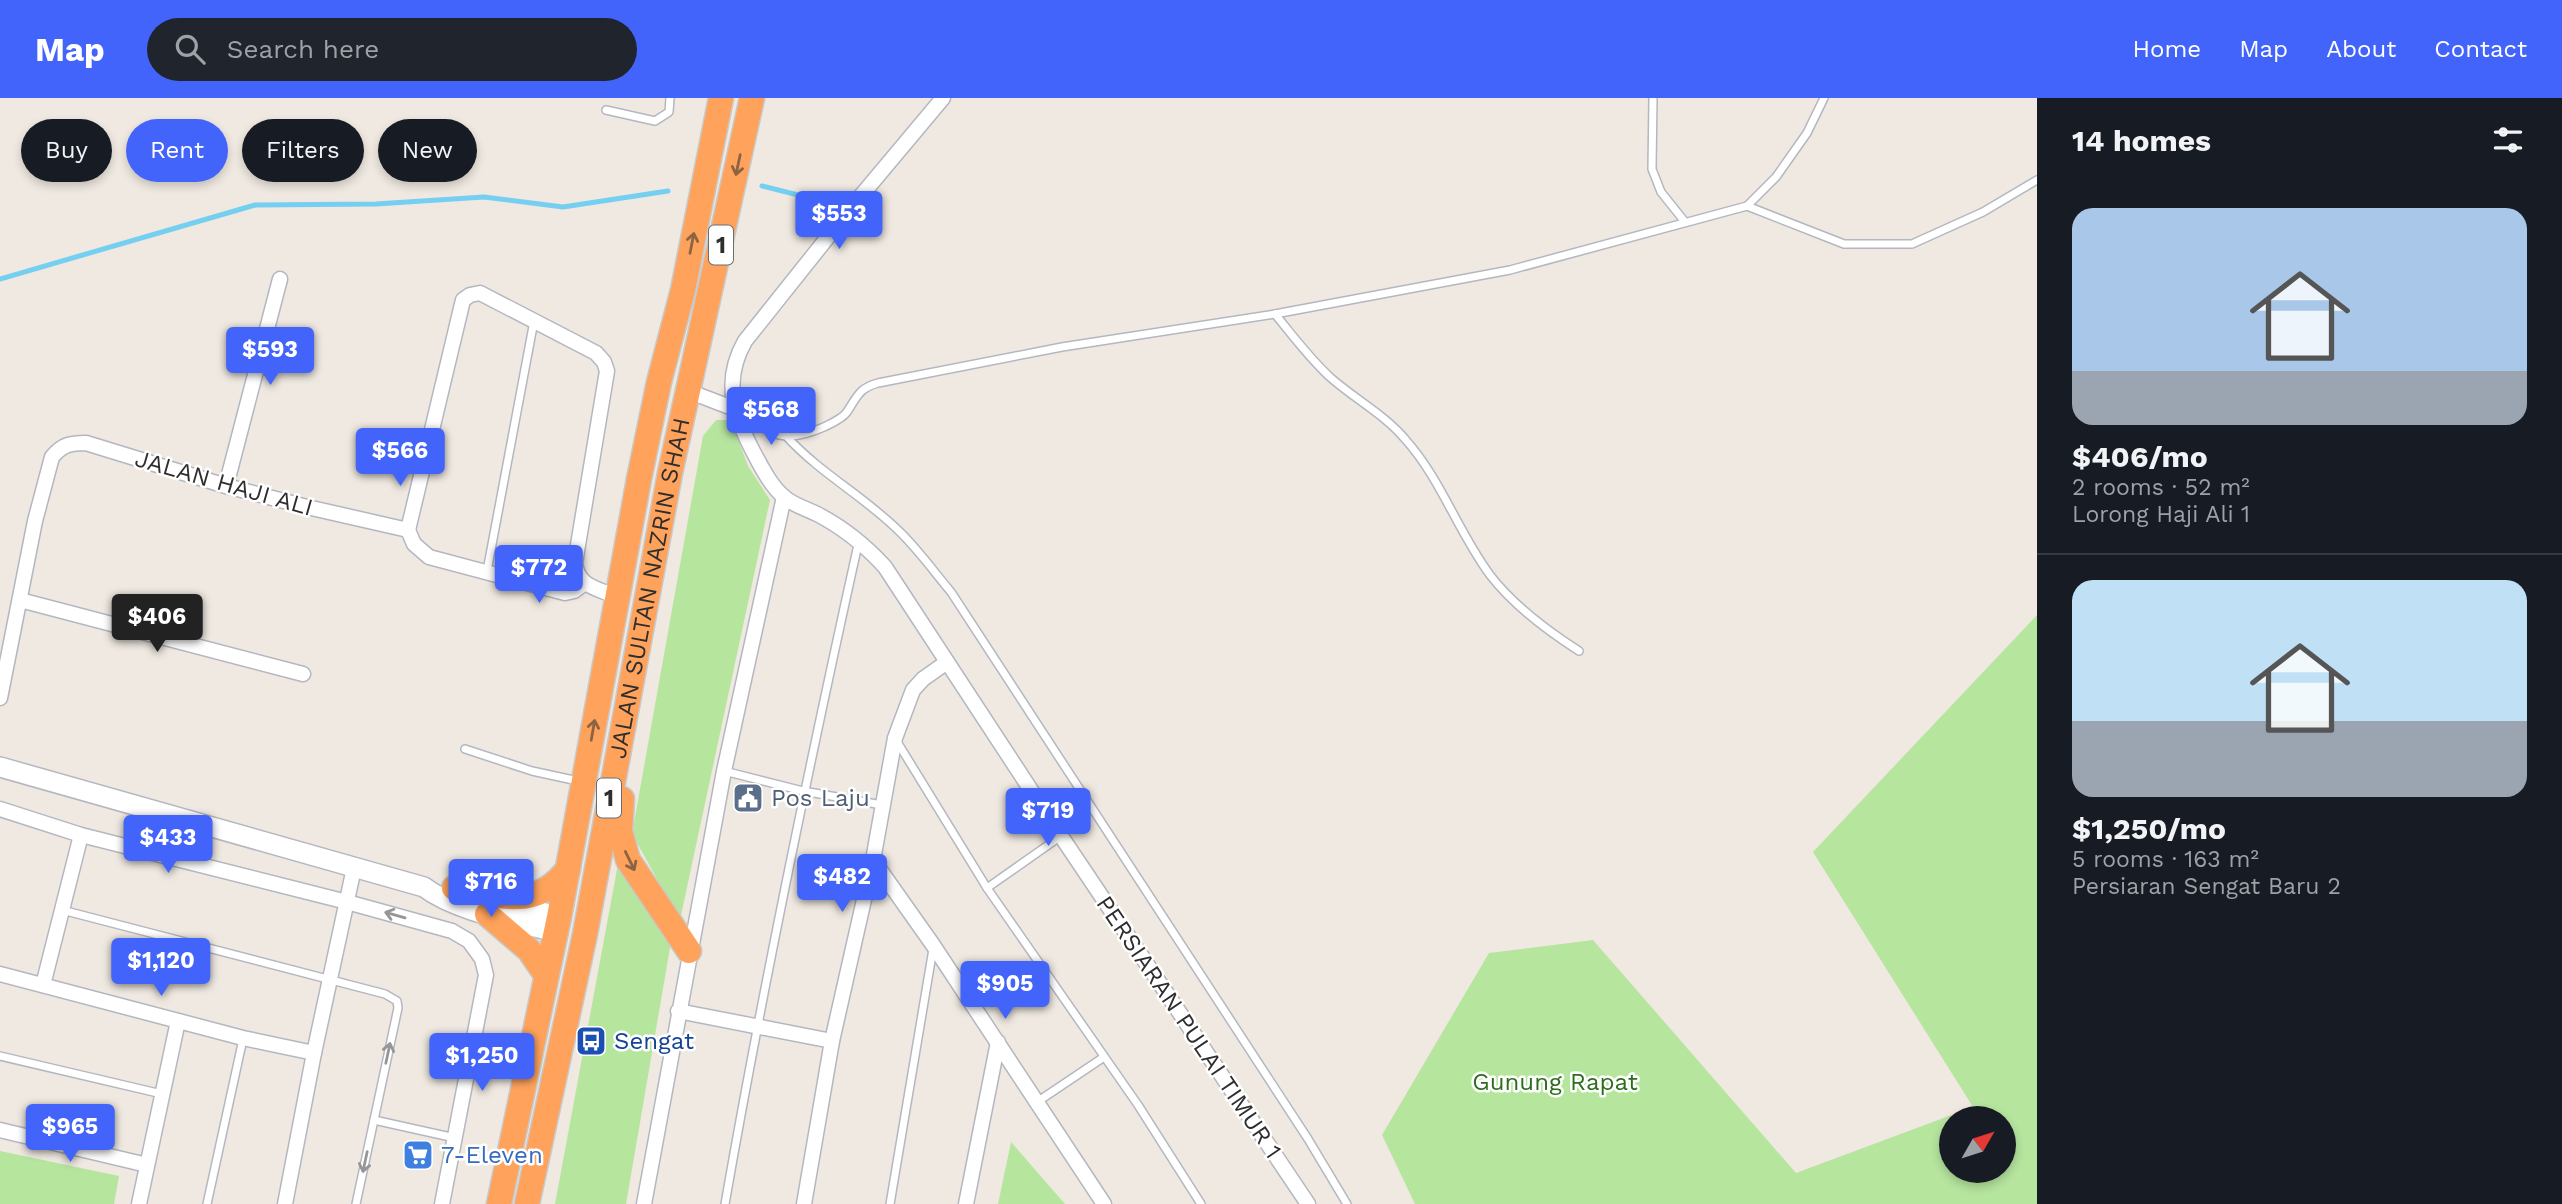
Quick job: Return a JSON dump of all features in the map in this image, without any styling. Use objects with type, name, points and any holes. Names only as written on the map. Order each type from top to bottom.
[{"type":"highway","name":"JALAN SULTAN NAZRIN SHAH","points":[[499,1204],[546,975],[561,926],[568,869],[639,479],[659,382],[683,290],[721,98]]},
{"type":"highway","name":"JALAN SULTAN NAZRIN SHAH","points":[[527,1204],[584,934],[670,472],[752,98]]},
{"type":"highway","points":[[639,479],[649,465],[664,407],[672,399],[688,391],[682,374],[680,346],[687,310],[683,290]]},
{"type":"highway","points":[[535,1166],[538,1106],[566,958],[561,926],[578,899],[598,795],[619,746]]},
{"type":"highway","points":[[619,746],[623,765],[620,831],[623,847],[637,876],[689,951]]},
{"type":"highway","points":[[454,888],[519,897],[537,895],[556,884],[568,869]]},
{"type":"highway","points":[[487,914],[529,950],[546,975]]},
{"type":"street","points":[[644,1204],[724,771],[784,497],[759,462],[735,409],[732,371],[745,341],[943,98]]},
{"type":"street","points":[[226,486],[280,279]]},
{"type":"street","points":[[585,583],[574,591],[565,593],[429,557],[414,544],[408,530],[463,300],[470,295],[480,293],[596,353],[604,362],[607,371],[575,563],[577,575],[585,583],[617,597]]},
{"type":"street","points":[[688,391],[735,409]]},
{"type":"street","name":"JALAN HAJI ALI","points":[[0,698],[35,521],[52,457],[58,449],[69,443],[86,443],[226,486],[408,530]]},
{"type":"street","name":"PERSIARAN PULAI TIMUR 1","points":[[784,497],[859,539],[885,567],[1302,1202]]},
{"type":"street","points":[[20,600],[303,674]]},
{"type":"street","points":[[804,1204],[832,1041],[873,860],[895,738],[913,690],[923,679],[947,663]]},
{"type":"street","points":[[0,767],[424,887],[435,895],[487,914],[561,926]]},
{"type":"street","points":[[0,809],[81,835],[452,931],[469,941],[482,959],[486,975],[442,1204]]},
{"type":"street","points":[[43,985],[81,835]]},
{"type":"street","points":[[873,860],[933,945],[1104,1204]]},
{"type":"street","points":[[285,1204],[329,979],[354,868]]},
{"type":"street","points":[[424,887],[439,883],[561,926]]},
{"type":"street","points":[[0,974],[243,1038],[314,1053]]},
{"type":"street","points":[[678,1011],[832,1041]]},
{"type":"street","points":[[139,1204],[178,1021]]},
{"type":"street","points":[[966,1204],[998,1042]]},
{"type":"street","points":[[0,1130],[148,1165]]},
{"type":"lane","points":[[606,110],[655,121],[669,111],[670,98]]},
{"type":"lane","points":[[1653,98],[1652,169],[1661,192],[1685,222]]},
{"type":"lane","points":[[735,409],[773,434],[787,437],[802,435],[846,414],[854,398],[865,386],[1062,348],[1275,314],[1510,270],[1746,206],[1776,177],[1807,133],[1824,98]]},
{"type":"lane","points":[[1746,206],[1844,244],[1912,244],[1983,212],[2037,180]]},
{"type":"lane","points":[[1275,314],[1308,355],[1331,378],[1404,437],[1423,462],[1490,575],[1517,605],[1550,633],[1579,651]]},
{"type":"lane","points":[[487,571],[534,320]]},
{"type":"lane","points":[[787,437],[808,460],[903,534],[951,592],[1308,1139],[1347,1204]]},
{"type":"lane","points":[[725,1204],[756,1025],[803,791],[859,539]]},
{"type":"lane","points":[[895,738],[987,888],[1104,1057],[1201,1204]]},
{"type":"lane","points":[[464,749],[532,771],[584,782]]},
{"type":"lane","points":[[724,771],[803,791],[882,805]]},
{"type":"lane","points":[[987,888],[1061,836]]},
{"type":"lane","points":[[62,910],[385,994],[397,1001],[398,1008],[356,1204]]},
{"type":"lane","points":[[890,1204],[933,945]]},
{"type":"lane","points":[[207,1204],[243,1038]]},
{"type":"lane","points":[[0,1056],[162,1095]]},
{"type":"lane","points":[[1037,1102],[1104,1057]]},
{"type":"lane","points":[[374,1120],[455,1138]]},
{"type":"green space","points":[[716,420],[731,420],[748,466],[770,500],[680,920],[632,834],[703,436]]},
{"type":"green space","name":"Gunung Rapat","points":[[2037,615],[2037,1204],[1415,1204],[1382,1135],[1489,953],[1593,940],[1796,1173],[1939,1120],[1939,1183],[2016,1183],[2016,1106],[1972,1106],[1813,852]]},
{"type":"green space","points":[[618,864],[671,942],[626,1204],[555,1204]]},
{"type":"green space","points":[[1011,1142],[1065,1204],[998,1204]]},
{"type":"green space","points":[[0,1151],[119,1176],[114,1204],[0,1204]]},
{"type":"waterway","points":[[762,186],[830,203]]},
{"type":"waterway","points":[[0,279],[255,205],[376,204],[484,197],[563,207],[668,191]]},
{"type":"place","name":"Pos Laju","points":[[748,798]]},
{"type":"place","name":"Sengat","points":[[591,1041]]},
{"type":"place","name":"7-Eleven","points":[[418,1155]]}]
